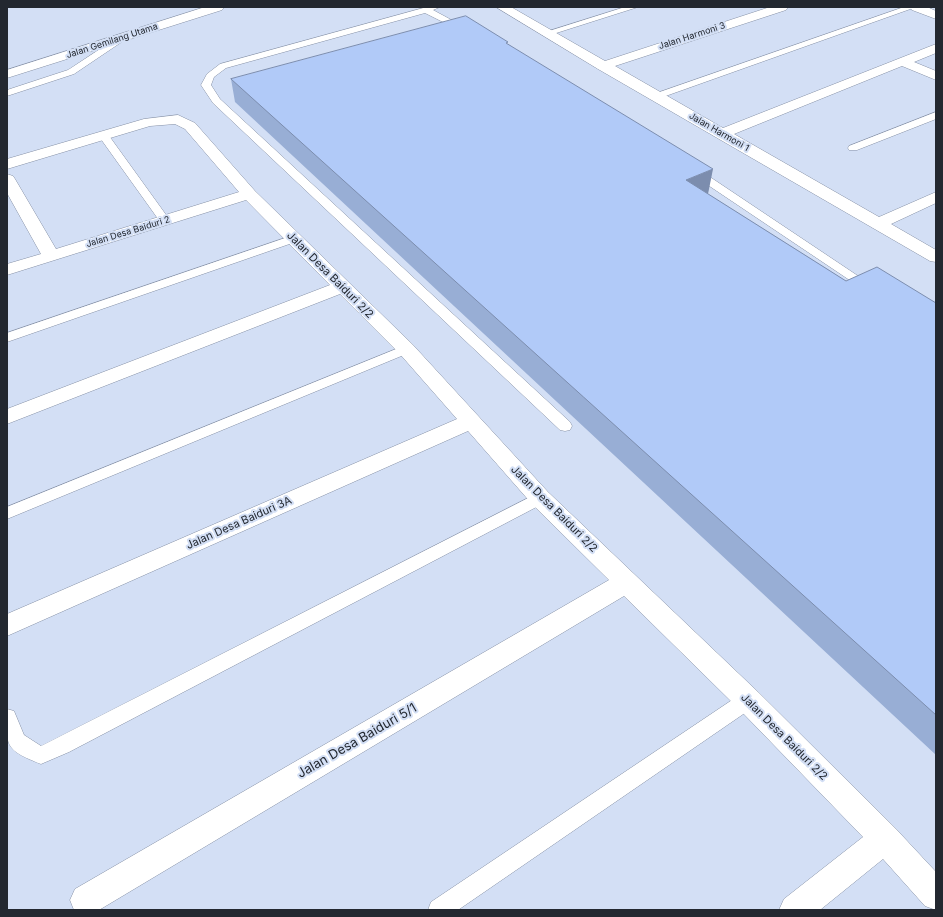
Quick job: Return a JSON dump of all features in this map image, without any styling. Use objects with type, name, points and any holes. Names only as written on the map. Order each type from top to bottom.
[{"type":"street","name":"Jalan Gemilang Utama","points":[[155,14],[178,7]]},
{"type":"street","name":"Jalan Gemilang Utama","points":[[7,74],[218,7]]},
{"type":"street","name":"Jalan Harmoni 3","points":[[603,66],[782,7]]},
{"type":"street","points":[[916,7],[936,15]]},
{"type":"street","name":"Jalan Harmoni 1","points":[[509,8],[547,33],[603,66],[658,96],[936,258]]},
{"type":"street","points":[[722,134],[936,48]]},
{"type":"street","points":[[903,62],[936,76]]},
{"type":"street","name":"Jalan Desa Baiduri 2/2","points":[[104,135],[149,122],[178,119],[190,126],[249,194],[341,287],[406,349],[540,498],[748,700],[885,839],[936,895]]},
{"type":"street","points":[[7,164],[104,135]]},
{"type":"street","points":[[7,179],[52,255]]},
{"type":"street","name":"Jalan Desa Baiduri 2","points":[[7,270],[249,194]]},
{"type":"street","points":[[877,224],[935,198]]},
{"type":"street","points":[[7,417],[341,287]]},
{"type":"street","name":"Jalan Desa Baiduri 3A","points":[[7,625],[471,421]]},
{"type":"street","name":"Jalan Desa Baiduri 5/1","points":[[86,900],[627,582]]},
{"type":"street","points":[[795,910],[885,839]]},
{"type":"lane","points":[[547,33],[634,7]]},
{"type":"lane","points":[[658,96],[912,7]]},
{"type":"lane","points":[[479,36],[431,8],[223,66],[210,76],[206,85],[216,101],[565,426]]},
{"type":"lane","points":[[7,93],[71,72],[123,37]]},
{"type":"lane","points":[[853,148],[936,116]]},
{"type":"lane","points":[[104,135],[165,221]]},
{"type":"lane","points":[[682,163],[855,278]]},
{"type":"lane","points":[[7,338],[294,239]]},
{"type":"lane","points":[[7,513],[406,349]]},
{"type":"lane","points":[[7,717],[12,733],[20,746],[41,755],[62,746],[540,498]]},
{"type":"lane","points":[[439,910],[748,700]]},
{"type":"building","points":[[466,16],[508,42],[506,43],[713,169],[686,180],[846,281],[877,267],[936,303],[936,715],[231,79]]}]
